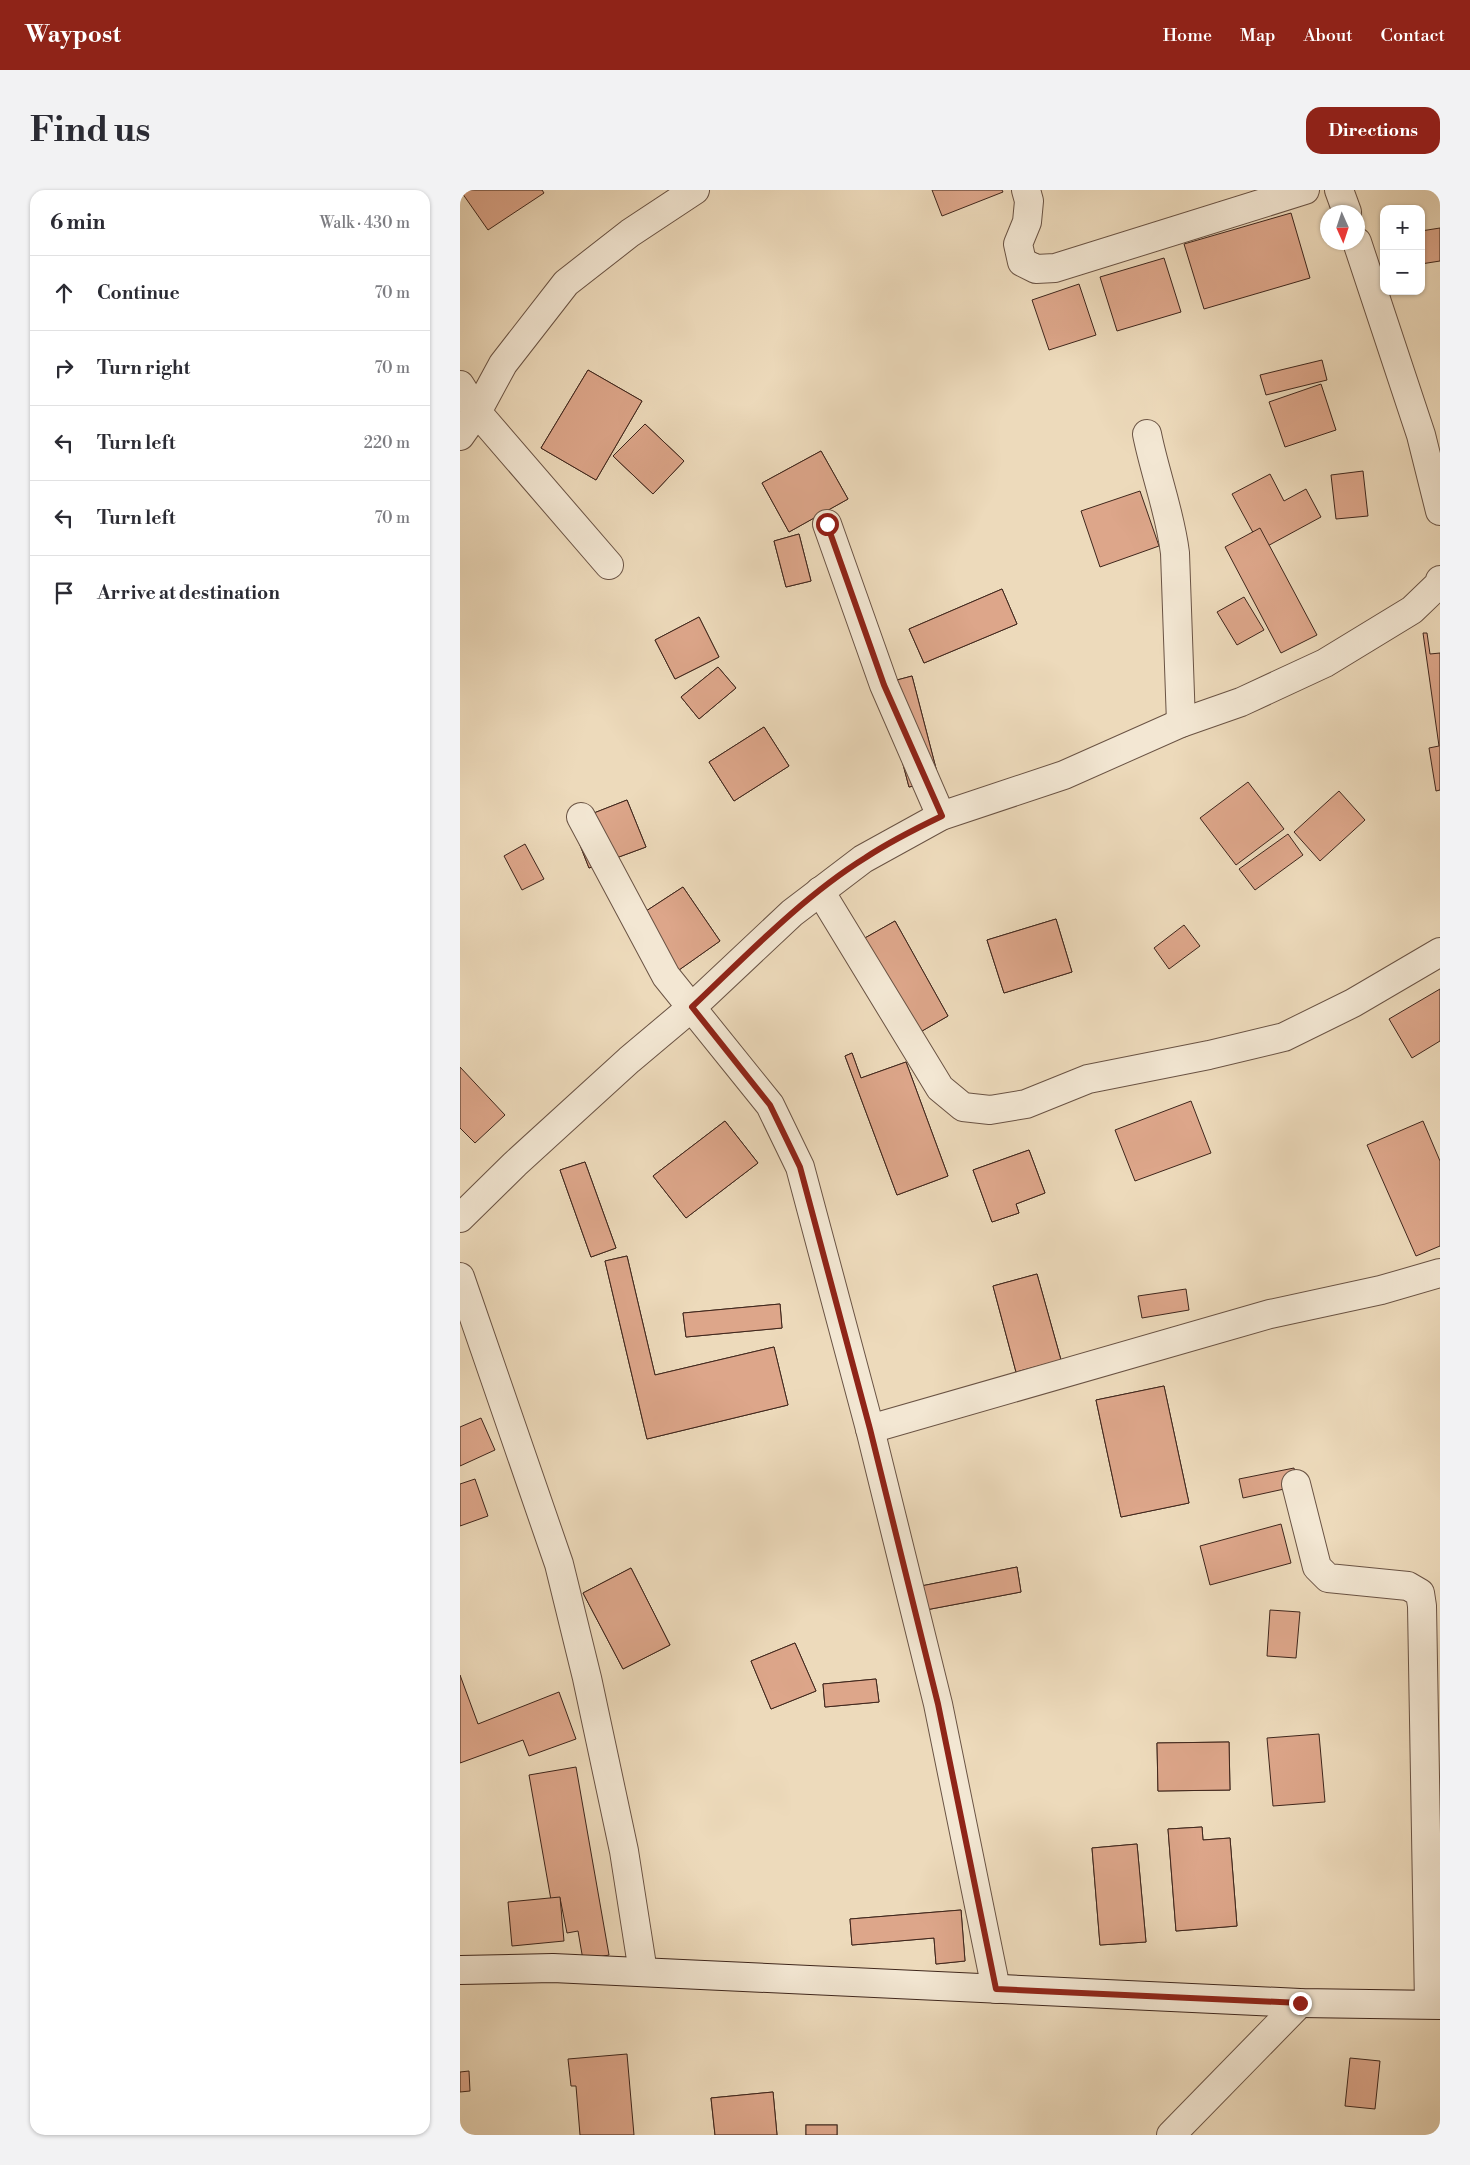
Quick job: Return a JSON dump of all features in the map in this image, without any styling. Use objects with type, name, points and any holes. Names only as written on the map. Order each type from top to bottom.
[{"type":"street","points":[[460,436],[477,412],[503,364],[566,283],[630,233],[695,190]]},
{"type":"street","points":[[1026,190],[1029,201],[1027,222],[1018,244],[1022,262],[1036,269],[1055,268],[1305,190]]},
{"type":"street","points":[[1339,190],[1344,205]]},
{"type":"street","points":[[1360,250],[1421,435],[1440,511]]},
{"type":"street","points":[[460,385],[477,412],[609,565]]},
{"type":"street","points":[[1147,434],[1173,536],[1181,723]]},
{"type":"street","points":[[827,524],[884,685],[942,816]]},
{"type":"street","points":[[460,1218],[515,1164],[629,1060],[692,1007],[792,913],[863,859],[942,816],[1064,775],[1181,723],[1241,702],[1325,663],[1412,610],[1440,580]]},
{"type":"street","points":[[582,817],[666,976],[770,1105],[800,1167],[870,1429],[938,1704],[996,1989]]},
{"type":"street","points":[[820,891],[940,1088],[963,1107],[990,1110],[1026,1104],[1088,1079],[1209,1055],[1284,1037],[1353,1003],[1440,952]]},
{"type":"street","points":[[870,1429],[1270,1314],[1381,1290],[1440,1273]]},
{"type":"street","points":[[460,1277],[559,1564],[587,1678],[624,1851],[643,1972]]},
{"type":"street","points":[[460,1970],[553,1968],[1300,2003],[1435,2004],[1422,1606],[1420,1593],[1408,1586],[1328,1578],[1317,1567],[1296,1484]]},
{"type":"street","points":[[1171,2135],[1300,2003]]},
{"type":"building","points":[[460,190],[542,190],[544,193],[488,230]]},
{"type":"building","points":[[932,190],[1002,190],[1003,192],[942,216]]},
{"type":"building","points":[[1291,213],[1310,278],[1204,309],[1184,244]]},
{"type":"building","points":[[1440,228],[1440,261],[1425,263],[1425,230]]},
{"type":"building","points":[[1164,258],[1181,312],[1117,331],[1100,277]]},
{"type":"building","points":[[1079,284],[1096,335],[1049,350],[1032,300]]},
{"type":"building","points":[[1322,360],[1327,380],[1266,395],[1260,375]]},
{"type":"building","points":[[588,370],[642,401],[596,480],[541,448]]},
{"type":"building","points":[[588,370],[642,401],[596,480],[541,448]]},
{"type":"building","points":[[1321,384],[1336,430],[1285,447],[1269,402]]},
{"type":"building","points":[[645,424],[684,461],[653,494],[613,456]]},
{"type":"building","points":[[645,424],[684,461],[653,494],[613,456]]},
{"type":"building","points":[[821,451],[848,499],[789,532],[762,483]]},
{"type":"building","points":[[821,451],[848,499],[789,532],[762,483]]},
{"type":"building","points":[[1363,471],[1368,516],[1336,519],[1331,475]]},
{"type":"building","points":[[1270,474],[1284,501],[1306,489],[1321,517],[1262,549],[1232,494]]},
{"type":"building","points":[[1140,491],[1159,546],[1100,567],[1081,511]]},
{"type":"building","points":[[1260,528],[1317,635],[1281,653],[1225,547]]},
{"type":"building","points":[[799,534],[811,581],[786,587],[774,541]]},
{"type":"building","points":[[799,534],[811,581],[786,587],[774,541]]},
{"type":"building","points":[[1002,589],[1017,624],[924,663],[909,629]]},
{"type":"building","points":[[1002,589],[1017,624],[924,663],[909,629]]},
{"type":"building","points":[[1244,597],[1264,630],[1237,645],[1217,612]]},
{"type":"building","points":[[699,617],[719,657],[675,679],[655,640]]},
{"type":"building","points":[[699,617],[719,657],[675,679],[655,640]]},
{"type":"building","points":[[1423,633],[1427,633],[1430,654],[1440,653],[1440,790],[1436,791],[1429,748],[1439,746]]},
{"type":"building","points":[[718,667],[736,688],[699,719],[681,697]]},
{"type":"building","points":[[718,667],[736,688],[699,719],[681,697]]},
{"type":"building","points":[[912,676],[939,780],[909,787],[882,684]]},
{"type":"building","points":[[912,676],[939,780],[909,787],[882,684]]},
{"type":"building","points":[[764,727],[789,766],[734,801],[709,762]]},
{"type":"building","points":[[764,727],[789,766],[734,801],[709,762]]},
{"type":"building","points":[[1248,782],[1284,829],[1236,865],[1200,818]]},
{"type":"building","points":[[1339,791],[1365,820],[1320,861],[1294,832]]},
{"type":"building","points":[[627,800],[646,847],[589,868],[571,822]]},
{"type":"building","points":[[627,800],[646,847],[589,868],[571,822]]},
{"type":"building","points":[[1288,834],[1303,855],[1255,890],[1239,869]]},
{"type":"building","points":[[525,844],[544,879],[522,890],[504,856]]},
{"type":"building","points":[[683,887],[720,941],[679,970],[640,915]]},
{"type":"building","points":[[683,887],[720,941],[679,970],[640,915]]},
{"type":"building","points":[[1056,919],[1072,972],[1004,993],[987,940]]},
{"type":"building","points":[[1056,919],[1072,972],[1004,993],[987,940]]},
{"type":"building","points":[[895,921],[948,1016],[903,1042],[849,947]]},
{"type":"building","points":[[895,921],[948,1016],[903,1042],[849,947]]},
{"type":"building","points":[[1184,925],[1200,946],[1169,969],[1154,948]]},
{"type":"building","points":[[1440,989],[1440,1041],[1412,1058],[1389,1019]]},
{"type":"building","points":[[852,1053],[861,1078],[906,1062],[948,1176],[897,1195],[845,1056]]},
{"type":"building","points":[[852,1053],[861,1078],[906,1062],[948,1176],[897,1195],[845,1056]]},
{"type":"building","points":[[460,1067],[505,1115],[475,1143],[460,1128]]},
{"type":"building","points":[[1191,1101],[1211,1153],[1135,1181],[1115,1130]]},
{"type":"building","points":[[725,1121],[758,1163],[686,1218],[653,1176]]},
{"type":"building","points":[[725,1121],[758,1163],[686,1218],[653,1176]]},
{"type":"building","points":[[1423,1121],[1440,1161],[1440,1246],[1416,1256],[1367,1145]]},
{"type":"building","points":[[1029,1150],[1045,1193],[1016,1204],[1019,1213],[992,1222],[973,1170]]},
{"type":"building","points":[[1029,1150],[1045,1193],[1016,1204],[1019,1213],[992,1222],[973,1170]]},
{"type":"building","points":[[585,1162],[616,1248],[591,1257],[560,1170]]},
{"type":"building","points":[[585,1162],[616,1248],[591,1257],[560,1170]]},
{"type":"building","points":[[627,1256],[655,1375],[774,1347],[788,1405],[647,1439],[605,1261]]},
{"type":"building","points":[[627,1256],[655,1375],[774,1347],[788,1405],[647,1439],[605,1261]]},
{"type":"building","points":[[1037,1274],[1061,1360],[1016,1372],[993,1286]]},
{"type":"building","points":[[1037,1274],[1061,1360],[1016,1372],[993,1286]]},
{"type":"building","points":[[1186,1289],[1189,1310],[1142,1318],[1138,1296]]},
{"type":"building","points":[[780,1304],[782,1328],[686,1337],[683,1313]]},
{"type":"building","points":[[780,1304],[782,1328],[686,1337],[683,1313]]},
{"type":"building","points":[[1164,1386],[1189,1503],[1121,1517],[1096,1400]]},
{"type":"building","points":[[1164,1386],[1189,1503],[1121,1517],[1096,1400]]},
{"type":"building","points":[[481,1418],[495,1450],[460,1466],[460,1427]]},
{"type":"building","points":[[1294,1468],[1298,1486],[1243,1498],[1239,1479]]},
{"type":"building","points":[[475,1479],[488,1516],[460,1526],[460,1484]]},
{"type":"building","points":[[1281,1524],[1291,1563],[1210,1585],[1200,1546]]},
{"type":"building","points":[[1017,1567],[1021,1592],[915,1612],[911,1588]]},
{"type":"building","points":[[1017,1567],[1021,1592],[915,1612],[911,1588]]},
{"type":"building","points":[[631,1568],[670,1645],[623,1669],[583,1593]]},
{"type":"building","points":[[631,1568],[670,1645],[623,1669],[583,1593]]},
{"type":"building","points":[[1270,1610],[1300,1612],[1296,1658],[1267,1656]]},
{"type":"building","points":[[795,1643],[816,1691],[771,1709],[751,1661]]},
{"type":"building","points":[[795,1643],[816,1691],[771,1709],[751,1661]]},
{"type":"building","points":[[460,1675],[478,1724],[559,1692],[576,1739],[529,1756],[523,1740],[460,1763]]},
{"type":"building","points":[[876,1679],[879,1702],[825,1707],[823,1684]]},
{"type":"building","points":[[876,1679],[879,1702],[825,1707],[823,1684]]},
{"type":"building","points":[[1319,1734],[1325,1802],[1273,1806],[1267,1738]]},
{"type":"building","points":[[1229,1742],[1230,1790],[1158,1791],[1157,1743]]},
{"type":"building","points":[[1229,1742],[1230,1790],[1158,1791],[1157,1743]]},
{"type":"building","points":[[576,1767],[609,1955],[583,1960],[578,1931],[567,1933],[560,1898],[551,1900],[529,1775]]},
{"type":"building","points":[[1202,1827],[1203,1840],[1230,1838],[1237,1926],[1176,1931],[1168,1829]]},
{"type":"building","points":[[1202,1827],[1203,1840],[1230,1838],[1237,1926],[1176,1931],[1168,1829]]},
{"type":"building","points":[[1137,1844],[1146,1942],[1100,1945],[1092,1848]]},
{"type":"building","points":[[1137,1844],[1146,1942],[1100,1945],[1092,1848]]},
{"type":"building","points":[[560,1897],[564,1941],[512,1946],[508,1902]]},
{"type":"building","points":[[961,1910],[965,1961],[936,1964],[934,1938],[852,1945],[850,1919]]},
{"type":"building","points":[[961,1910],[965,1961],[936,1964],[934,1938],[852,1945],[850,1919]]},
{"type":"building","points":[[627,2054],[634,2135],[580,2135],[576,2086],[571,2086],[568,2059]]},
{"type":"building","points":[[1350,2058],[1380,2061],[1375,2109],[1345,2106]]},
{"type":"building","points":[[469,2071],[470,2091],[460,2092],[460,2072]]},
{"type":"building","points":[[773,2092],[777,2135],[715,2135],[711,2098]]},
{"type":"building","points":[[773,2092],[777,2135],[715,2135],[711,2098]]},
{"type":"building","points":[[806,2125],[837,2125],[837,2135],[806,2135]]},
{"type":"building","points":[[806,2125],[837,2125],[837,2135],[806,2135]]},
{"type":"route","points":[[827,524],[884,685],[942,816],[911,831],[863,859],[820,891],[792,913],[692,1007],[770,1105],[800,1167],[870,1429],[938,1704],[996,1989],[1300,2003]]}]
